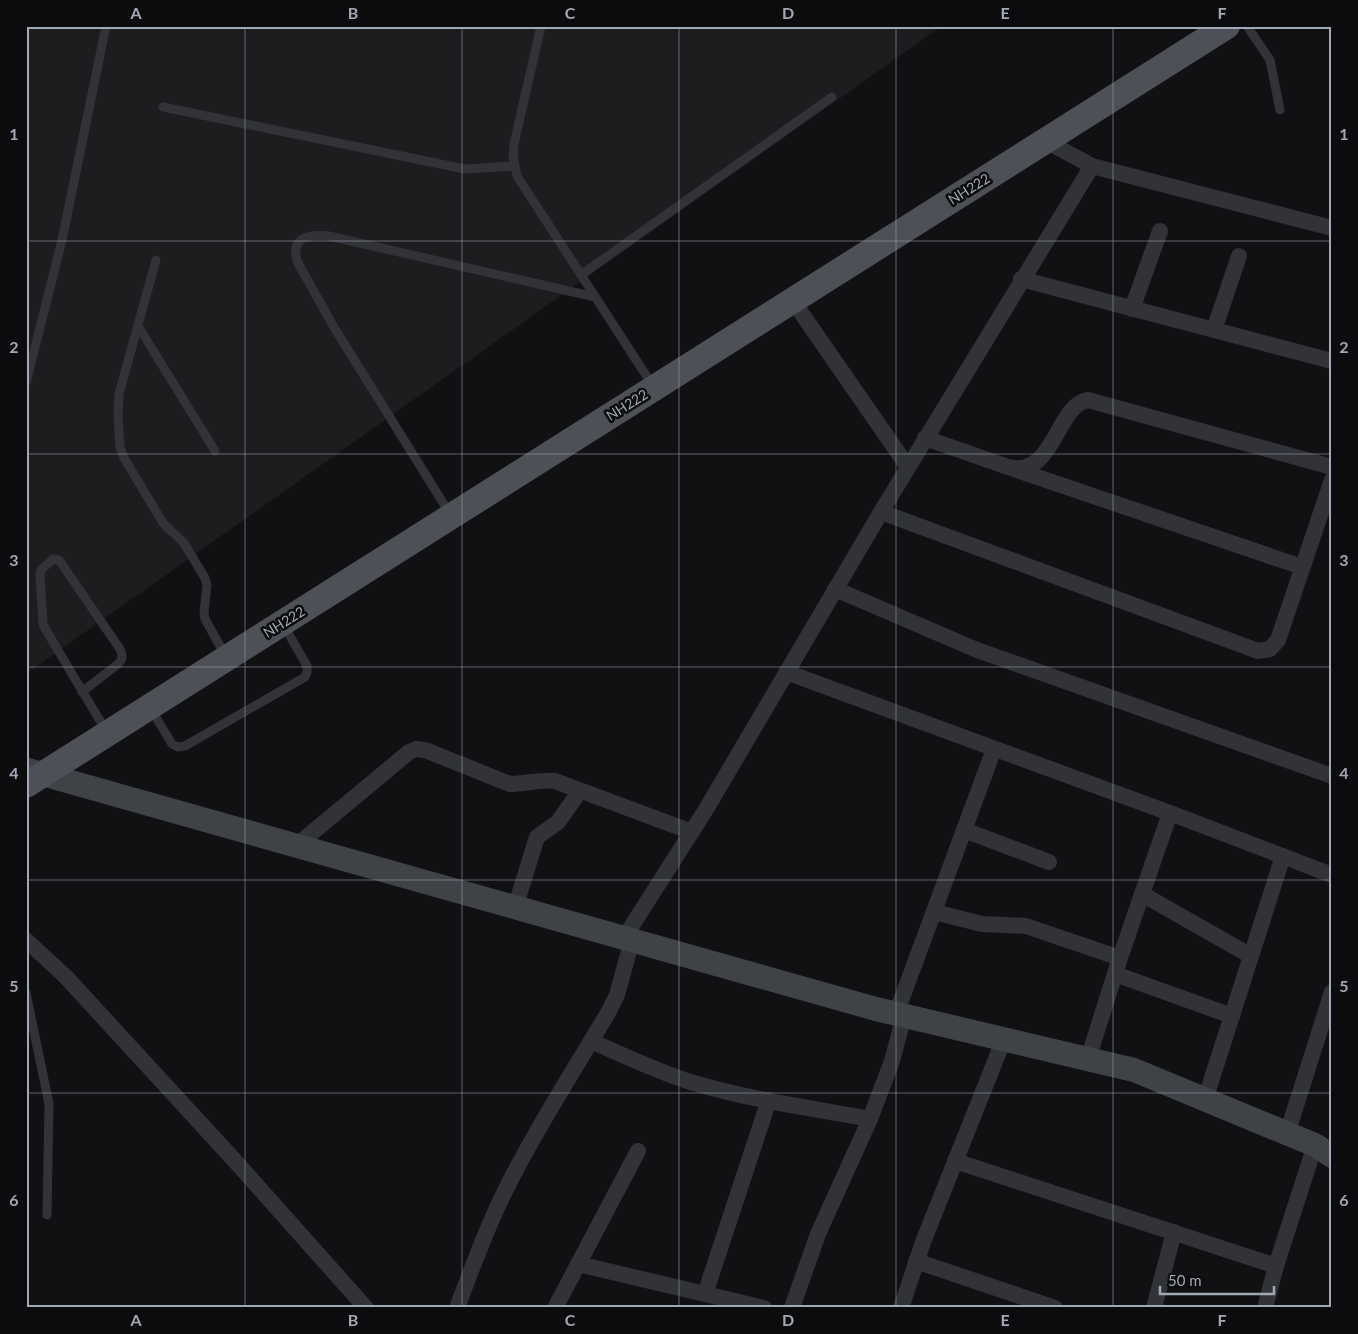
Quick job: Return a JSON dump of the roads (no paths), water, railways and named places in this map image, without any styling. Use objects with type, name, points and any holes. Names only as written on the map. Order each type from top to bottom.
[{"type":"main road","name":"NH222","points":[[31,776],[149,707],[1227,26]]},
{"type":"street","points":[[1046,141],[1092,166],[1332,228]]},
{"type":"street","points":[[457,1308],[503,1195],[525,1153],[617,995],[628,939],[925,438],[1092,166]]},
{"type":"street","points":[[1132,309],[1160,231]]},
{"type":"street","points":[[1214,330],[1239,256]]},
{"type":"street","points":[[1022,279],[1332,362]]},
{"type":"street","points":[[793,301],[908,467]]},
{"type":"street","points":[[1014,469],[1029,465],[1044,454],[1073,408],[1081,401],[1088,400],[1332,467]]},
{"type":"street","points":[[925,438],[1302,567]]},
{"type":"street","points":[[881,512],[1258,651],[1270,649],[1278,640],[1332,480]]},
{"type":"street","points":[[835,589],[977,650],[1332,776]]},
{"type":"street","points":[[786,672],[1170,813],[1332,876]]},
{"type":"street","points":[[296,846],[409,752],[416,749],[426,750],[510,784],[555,781],[692,832]]},
{"type":"street","points":[[792,1308],[818,1234],[870,1119],[892,1061],[900,1015],[934,912],[994,749]]},
{"type":"street","points":[[31,776],[296,846],[900,1015],[1134,1070],[1287,1134],[1323,1151],[1276,1266],[1265,1308]]},
{"type":"street","points":[[515,908],[537,837],[558,822],[580,791]]},
{"type":"street","points":[[1088,1059],[1120,958],[1170,813]]},
{"type":"street","points":[[964,830],[1049,862]]},
{"type":"street","points":[[1206,1100],[1283,856]]},
{"type":"street","points":[[1142,894],[1251,956]]},
{"type":"street","points":[[934,912],[982,924],[1026,926],[1120,958]]},
{"type":"street","points":[[26,940],[66,977],[236,1162],[366,1308]]},
{"type":"street","points":[[1115,974],[1232,1016]]},
{"type":"street","points":[[1287,1134],[1325,1032],[1332,992]]},
{"type":"street","points":[[900,1308],[916,1261],[1004,1040]]},
{"type":"street","points":[[591,1041],[662,1072],[696,1083],[769,1100],[870,1119]]},
{"type":"street","points":[[705,1294],[769,1100]]},
{"type":"street","points":[[555,1308],[638,1150]]},
{"type":"street","points":[[955,1161],[1276,1266]]},
{"type":"street","points":[[1154,1308],[1174,1232]]},
{"type":"street","points":[[916,1261],[1027,1303],[1055,1308]]},
{"type":"street","points":[[578,1264],[764,1308]]},
{"type":"lane","points":[[26,383],[62,240],[106,26]]},
{"type":"lane","points":[[541,26],[514,144],[514,166],[517,176],[654,388]]},
{"type":"lane","points":[[1247,26],[1270,60],[1280,110]]},
{"type":"lane","points":[[581,275],[832,97]]},
{"type":"lane","points":[[163,107],[465,169],[514,166]]},
{"type":"lane","points":[[452,516],[336,329],[298,263],[295,249],[298,242],[303,238],[311,236],[328,236],[595,296]]},
{"type":"lane","points":[[156,260],[118,404],[120,447],[128,468],[163,523],[184,543],[205,578],[207,584],[205,620],[227,658]]},
{"type":"lane","points":[[138,326],[215,451]]},
{"type":"lane","points":[[82,692],[118,664],[122,654],[59,560],[53,559],[41,570],[40,576],[43,624],[82,692],[107,733]]},
{"type":"lane","points":[[149,707],[172,744],[178,747],[185,746],[305,676],[307,666],[282,623]]},
{"type":"lane","points":[[26,993],[49,1104],[47,1215]]}]
